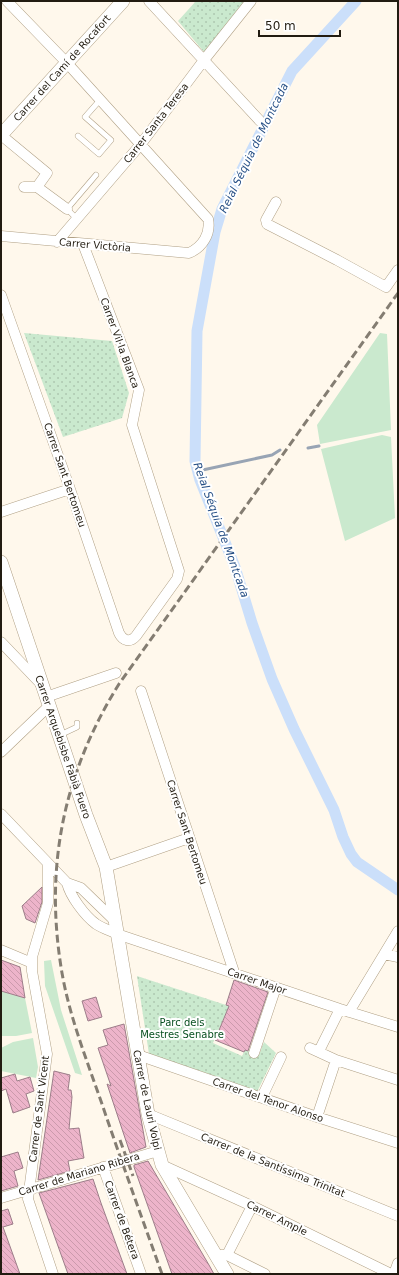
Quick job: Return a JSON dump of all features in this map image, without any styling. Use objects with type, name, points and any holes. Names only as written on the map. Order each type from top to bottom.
[{"type":"street","points":[[7,1],[67,63],[141,144]]},
{"type":"street","name":"Carrer del Camí de Rocafort","points":[[1,135],[123,1]]},
{"type":"street","points":[[149,1],[260,121]]},
{"type":"street","name":"Carrer Santa Teresa","points":[[57,242],[141,144],[204,60],[251,1]]},
{"type":"street","points":[[1,135],[47,173],[38,187]]},
{"type":"street","name":"Carrer Victòria","points":[[1,236],[189,253],[196,250],[207,236],[210,228],[208,219],[141,144]]},
{"type":"street","points":[[24,187],[38,187],[67,210]]},
{"type":"street","points":[[276,202],[266,220],[267,224],[386,287],[398,270]]},
{"type":"street","name":"Carrer Vil·la Blanca","points":[[83,244],[139,390],[132,425],[176,558],[179,575],[136,636]]},
{"type":"street","name":"Carrer Sant Bertomeu","points":[[1,295],[70,489],[119,633],[126,641],[136,636]]},
{"type":"street","points":[[1,512],[70,489]]},
{"type":"street","name":"Carrer Arquebisbe Fabià Fuero","points":[[1,562],[59,735],[106,867],[117,934]]},
{"type":"street","points":[[1,642],[46,696]]},
{"type":"street","points":[[1,752],[46,696],[116,673]]},
{"type":"street","name":"Carrer Sant Bertomeu","points":[[141,691],[234,972]]},
{"type":"street","points":[[1,814],[67,883],[81,888],[115,921]]},
{"type":"street","points":[[106,867],[190,838]]},
{"type":"street","name":"Carrer de Sant Vicent","points":[[48,864],[48,903],[33,949],[32,963],[47,1054],[28,1189],[28,1199],[53,1274]]},
{"type":"street","name":"Carrer Major","points":[[67,883],[76,902],[96,924],[117,934],[344,1010],[398,1026]]},
{"type":"street","points":[[398,931],[384,954],[314,1049],[336,1060],[398,1080]]},
{"type":"street","name":"Carrer de Lauri Volpi","points":[[117,934],[148,1114],[162,1165],[221,1255],[227,1274]]},
{"type":"street","points":[[1,950],[32,963]]},
{"type":"street","points":[[384,954],[398,957]]},
{"type":"street","points":[[254,1053],[276,987]]},
{"type":"street","name":"Carrer del Tenor Alonso","points":[[138,1056],[262,1097],[316,1117],[398,1143]]},
{"type":"street","points":[[262,1097],[280,1056]]},
{"type":"street","points":[[316,1117],[336,1060]]},
{"type":"street","name":"Carrer de la Santíssima Trinitat","points":[[148,1114],[398,1216]]},
{"type":"street","name":"Carrer de Mariano Ribera","points":[[1,1198],[158,1151]]},
{"type":"street","name":"Carrer Ample","points":[[162,1165],[252,1206],[391,1274]]},
{"type":"street","name":"Carrer de Bétera","points":[[103,1167],[141,1274]]},
{"type":"street","points":[[252,1206],[221,1255],[265,1274]]},
{"type":"street","points":[[394,1274],[398,1263]]},
{"type":"lane","points":[[78,136],[99,154],[111,140],[85,117],[100,100]]},
{"type":"lane","points":[[77,219],[67,210],[96,175]]},
{"type":"lane","points":[[59,735],[74,729],[77,727],[77,723]]},
{"type":"green space","points":[[196,1],[248,1],[204,52],[178,21]]},
{"type":"green space","points":[[24,333],[112,341],[129,393],[122,418],[63,437]]},
{"type":"green space","points":[[380,333],[387,334],[391,430],[320,444],[317,425]]},
{"type":"green space","points":[[382,435],[391,437],[395,518],[345,541],[321,449]]},
{"type":"green space","points":[[51,960],[61,1010],[82,1075],[75,1073],[45,986],[44,961]]},
{"type":"green space","name":"Parc dels Mestres Senabre","points":[[137,976],[229,1006],[213,1043],[242,1056],[245,1050],[259,1055],[264,1042],[276,1053],[257,1092],[149,1054]]},
{"type":"green space","points":[[1,991],[25,998],[32,1033],[16,1036],[1,1036]]},
{"type":"green space","points":[[33,1038],[38,1067],[36,1078],[1,1071],[1,1048],[13,1042]]},
{"type":"building","points":[[42,887],[42,902],[35,923],[26,919],[22,906]]},
{"type":"building","points":[[1,960],[20,967],[25,998],[1,991]]},
{"type":"building","points":[[234,980],[268,992],[248,1051],[245,1050],[244,1052],[215,1040],[229,1006],[226,1005]]},
{"type":"building","points":[[96,997],[102,1017],[88,1021],[82,1001]]},
{"type":"building","points":[[124,1024],[146,1147],[130,1153],[107,1084],[111,1086],[98,1048],[108,1045],[103,1030]]},
{"type":"building","points":[[54,1071],[70,1075],[68,1090],[71,1090],[72,1097],[69,1129],[79,1128],[84,1158],[68,1161],[70,1171],[38,1180]]},
{"type":"building","points":[[15,1074],[17,1081],[30,1077],[34,1091],[26,1094],[30,1107],[13,1113],[6,1089],[1,1091],[1,1078]]},
{"type":"building","points":[[18,1152],[23,1168],[14,1171],[18,1186],[1,1191],[1,1157]]},
{"type":"building","points":[[148,1161],[214,1274],[172,1274],[134,1167],[134,1165]]},
{"type":"building","points":[[93,1179],[127,1274],[68,1274],[39,1193]]},
{"type":"building","points":[[8,1209],[13,1224],[3,1227],[20,1274],[1,1274],[1,1211]]},
{"type":"waterway","name":"Reial Séquia de Montcada","points":[[356,1],[292,71],[222,209],[215,232],[197,331],[195,461],[200,480],[235,567],[252,623],[272,679],[294,729],[334,810],[343,837],[351,854],[357,862],[398,890]]},
{"type":"waterway","points":[[308,448],[319,446]]},
{"type":"waterway","points":[[198,471],[272,455],[280,450]]},
{"type":"railway","points":[[162,1274],[80,1041],[65,990],[57,934],[55,896],[57,859],[63,823],[72,787],[84,752],[100,718],[119,684],[398,293]]},
{"type":"railway","points":[[120,1140],[133,1176]]}]
